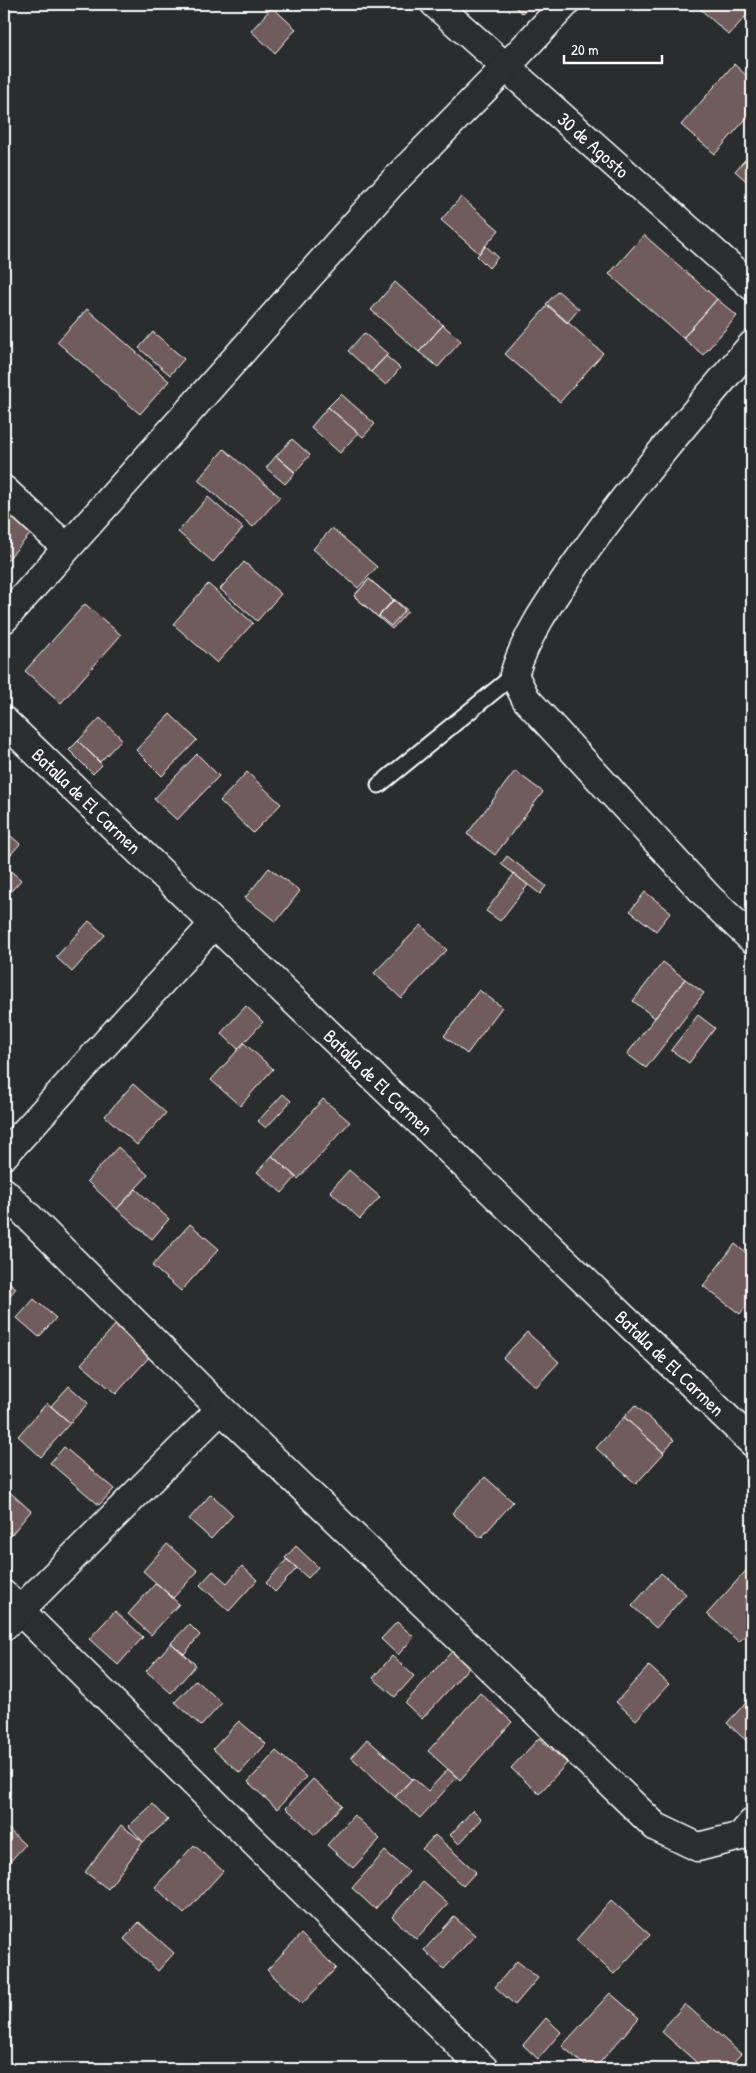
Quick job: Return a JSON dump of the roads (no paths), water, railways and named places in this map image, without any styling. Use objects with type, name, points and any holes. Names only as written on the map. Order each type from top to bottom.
[{"type":"street","name":"30 de Agosto","points":[[435,4],[752,286]]},
{"type":"street","points":[[4,619],[66,546],[390,185],[565,4]]},
{"type":"street","points":[[752,345],[684,425],[601,528],[544,610],[522,650],[514,675],[526,699],[710,899],[752,939]]},
{"type":"street","points":[[4,490],[66,546]]},
{"type":"street","name":"Batalla de El Carmen","points":[[4,722],[752,1442]]},
{"type":"street","points":[[4,1155],[214,924]]},
{"type":"street","points":[[4,1192],[221,1409],[656,1826],[698,1847],[741,1836],[752,1823]]},
{"type":"street","points":[[221,1409],[9,1610],[484,2069]]},
{"type":"lane","points":[[379,785],[514,675]]}]
